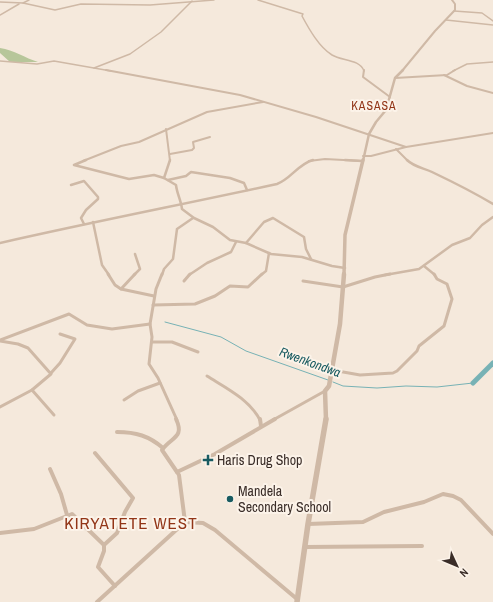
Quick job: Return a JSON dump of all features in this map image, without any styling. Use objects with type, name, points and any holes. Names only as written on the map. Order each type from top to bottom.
[{"type":"street","points":[[23,3],[30,0]]},
{"type":"street","points":[[0,2],[23,3],[55,10],[81,4],[150,5],[214,0]]},
{"type":"street","points":[[258,0],[303,14],[302,16],[307,25],[330,54],[359,64],[364,70],[363,77],[390,97]]},
{"type":"street","points":[[297,601],[326,418],[327,389],[340,324],[345,235],[368,134],[386,110],[395,78],[408,65],[431,35],[454,11],[455,6],[452,0]]},
{"type":"street","points":[[92,69],[130,54],[162,32],[192,1]]},
{"type":"street","points":[[0,15],[20,3]]},
{"type":"street","points":[[454,11],[483,13],[493,21]]},
{"type":"street","points":[[446,20],[493,25]]},
{"type":"street","points":[[0,61],[37,64],[51,61],[226,92],[316,117],[406,147]]},
{"type":"street","points":[[395,78],[444,75],[449,74],[467,64],[493,62]]},
{"type":"street","points":[[444,75],[451,80],[493,93]]},
{"type":"street","points":[[263,102],[237,108],[208,112],[139,142],[119,146],[74,165],[129,179],[154,175],[164,178],[176,185],[177,194],[182,209],[193,218],[213,228],[230,240],[246,243],[269,253],[311,259],[332,266],[344,268]]},
{"type":"street","points":[[164,178],[164,174],[170,166],[170,154],[166,130]]},
{"type":"street","points":[[363,156],[375,155],[406,147],[493,133]]},
{"type":"street","points":[[170,154],[192,150],[194,148],[193,142],[210,137]]},
{"type":"street","points":[[396,149],[411,164],[428,170],[466,188],[493,204]]},
{"type":"street","points":[[0,243],[93,222],[182,206],[287,180],[302,164],[311,160],[362,161]]},
{"type":"street","points":[[168,180],[186,176],[191,172],[206,176],[225,175],[244,183],[247,190]]},
{"type":"street","points":[[71,185],[84,181],[98,197],[98,199],[83,213],[81,218],[84,224]]},
{"type":"street","points":[[303,281],[343,287],[375,277],[419,269],[452,245],[470,238],[482,225],[493,217]]},
{"type":"street","points":[[163,448],[178,435],[180,427],[157,374],[149,364],[152,342],[150,324],[154,296],[164,268],[170,264],[173,259],[177,229],[193,218]]},
{"type":"street","points":[[246,243],[251,240],[263,222],[273,218],[304,237],[306,250],[311,259]]},
{"type":"street","points":[[93,222],[103,266],[113,284],[121,289],[154,296]]},
{"type":"street","points":[[184,282],[188,274],[214,259],[230,252],[235,248],[236,242]]},
{"type":"street","points":[[153,305],[195,304],[216,296],[230,286],[247,288],[266,271],[269,253]]},
{"type":"street","points":[[121,289],[140,269],[135,254]]},
{"type":"street","points":[[424,266],[428,271]]},
{"type":"street","points":[[332,370],[363,375],[396,372],[418,351],[419,346],[440,330],[445,323],[451,295],[447,284],[437,279],[435,275],[428,271],[419,269]]},
{"type":"street","points":[[0,341],[69,314],[88,324],[112,329],[150,324]]},
{"type":"street","points":[[0,407],[32,390],[50,377],[75,339],[60,334]]},
{"type":"street","points":[[0,341],[21,345],[28,348],[51,374]]},
{"type":"street","points":[[152,342],[172,342],[198,352]]},
{"type":"street","points":[[207,376],[242,399],[262,421],[261,426]]},
{"type":"street","points":[[124,400],[138,391],[160,383]]},
{"type":"street","points":[[177,472],[240,441],[261,426],[327,389]]},
{"type":"street","points":[[32,390],[54,415]]},
{"type":"street","points":[[97,602],[184,522],[185,515],[179,475],[163,452],[163,448],[153,439],[145,435],[133,432],[117,432]]},
{"type":"street","points":[[95,453],[131,494],[132,498],[117,533],[104,545]]},
{"type":"street","points":[[50,470],[61,494],[67,515]]},
{"type":"street","points":[[308,524],[364,522],[384,512],[424,502],[443,494],[453,496],[460,500],[493,534]]},
{"type":"street","points":[[0,533],[34,529],[72,514],[104,545],[104,551],[98,567],[115,586]]},
{"type":"street","points":[[184,522],[203,523],[216,530],[297,601]]},
{"type":"street","points":[[305,547],[422,546]]},
{"type":"green space","points":[[0,48],[10,50],[38,62],[10,62],[0,53]]},
{"type":"waterway","name":"Rwenkondwa","points":[[165,322],[221,337],[246,351],[328,380]]},
{"type":"waterway","name":"Rwenkondwa","points":[[473,383],[493,363]]},
{"type":"waterway","name":"Rwenkondwa","points":[[333,382],[343,386],[377,388],[406,386],[437,387],[473,383]]},
{"type":"place","name":"Haris Drug Shop","points":[[208,460]]},
{"type":"place","name":"Mandela Secondary School","points":[[230,499]]},
{"type":"district","name":"KASASA","points":[[374,106]]},
{"type":"district","name":"KIRYATETE WEST","points":[[131,522]]}]
